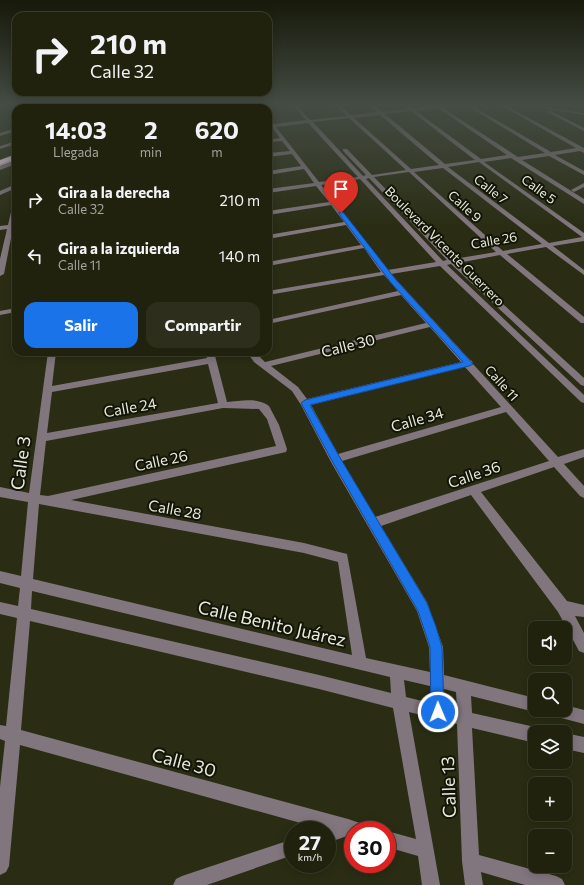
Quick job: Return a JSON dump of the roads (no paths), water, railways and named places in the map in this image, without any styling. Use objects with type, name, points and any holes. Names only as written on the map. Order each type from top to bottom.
[{"type":"highway","points":[[0,157],[12,152]]},
{"type":"highway","points":[[0,163],[12,158]]},
{"type":"street","name":"Calle 11","points":[[289,145],[386,272],[584,493]]},
{"type":"street","name":"Boulevard Vicente Guerrero","points":[[334,145],[361,177],[441,263],[584,400]]},
{"type":"street","name":"Boulevard Vicente Guerrero","points":[[339,145],[452,261],[584,383]]},
{"type":"street","name":"Calle 9","points":[[382,145],[501,253],[584,321]]},
{"type":"street","name":"Calle 7","points":[[420,145],[444,166],[584,273]]},
{"type":"street","name":"Calle 5","points":[[459,145],[584,236]]},
{"type":"street","points":[[497,145],[584,202]]},
{"type":"street","points":[[536,145],[584,173]]},
{"type":"street","points":[[272,190],[480,161],[583,149]]},
{"type":"street","points":[[272,155],[294,152]]},
{"type":"street","points":[[0,168],[12,164]]},
{"type":"street","points":[[272,172],[306,167]]},
{"type":"street","points":[[556,183],[584,194]]},
{"type":"street","points":[[574,190],[584,185]]},
{"type":"street","points":[[0,193],[12,188]]},
{"type":"street","points":[[272,212],[334,203]]},
{"type":"street","points":[[272,235],[348,223]]},
{"type":"street","points":[[0,228],[12,226]]},
{"type":"street","points":[[0,274],[12,230]]},
{"type":"street","name":"Calle 26","points":[[272,292],[584,239]]},
{"type":"street","points":[[272,263],[366,246]]},
{"type":"street","points":[[272,321],[403,292]]},
{"type":"street","points":[[0,313],[12,311]]},
{"type":"street","name":"Calle 30","points":[[264,365],[432,324]]},
{"type":"street","name":"Calle 3","points":[[0,866],[7,734],[24,614],[34,499],[51,356]]},
{"type":"street","points":[[47,390],[211,356],[223,405]]},
{"type":"street","points":[[255,356],[291,386],[305,403],[335,459],[422,607],[436,647],[438,712]]},
{"type":"street","points":[[305,403],[469,364]]},
{"type":"street","name":"Calle 24","points":[[42,438],[223,405],[256,405],[265,408],[268,411],[282,449]]},
{"type":"street","name":"Calle 34","points":[[335,459],[508,408]]},
{"type":"street","name":"Calle 26","points":[[47,500],[282,449]]},
{"type":"street","name":"Calle 36","points":[[374,523],[556,461],[584,453]]},
{"type":"street","points":[[473,490],[563,607],[584,646]]},
{"type":"street","name":"Calle 28","points":[[0,492],[304,548],[344,558],[360,664]]},
{"type":"street","name":"Calle Benito Juárez","points":[[0,577],[360,664],[437,680],[528,703]]},
{"type":"street","points":[[563,607],[584,611]]},
{"type":"street","points":[[0,608],[319,682],[528,733]]},
{"type":"street","points":[[396,671],[399,702],[431,885]]},
{"type":"street","name":"Calle 13","points":[[463,687],[471,861],[474,885]]},
{"type":"street","points":[[572,714],[584,717]]},
{"type":"street","name":"Calle 30","points":[[7,734],[344,827]]},
{"type":"street","points":[[572,742],[584,745]]},
{"type":"street","points":[[396,842],[426,850]]},
{"type":"street","points":[[182,885],[284,849]]},
{"type":"street","points":[[471,861],[556,885]]}]
